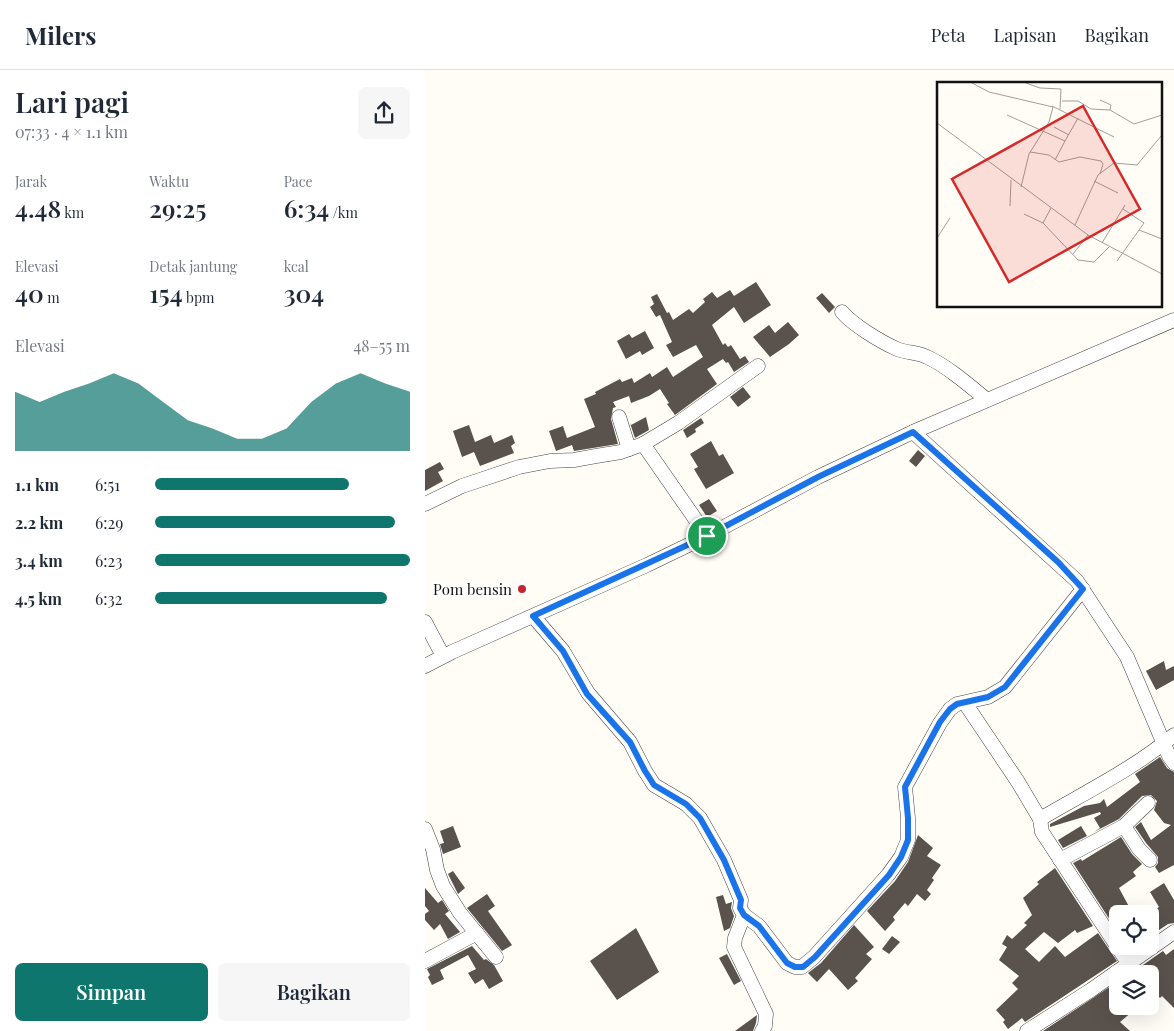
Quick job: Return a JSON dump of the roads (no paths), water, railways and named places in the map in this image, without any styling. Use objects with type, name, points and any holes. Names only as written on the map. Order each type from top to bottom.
[{"type":"street","points":[[842,312],[858,326],[897,349],[931,359],[987,400]]},
{"type":"street","points":[[425,666],[443,656],[707,536],[818,477],[913,432],[1174,320]]},
{"type":"street","points":[[425,504],[463,486],[519,467],[550,461],[574,460],[629,449],[643,444],[678,423],[758,366]]},
{"type":"street","points":[[619,418],[629,449]]},
{"type":"street","points":[[913,432],[1058,562],[1083,589],[1127,657],[1169,740],[1174,764]]},
{"type":"street","points":[[643,444],[707,536]]},
{"type":"street","points":[[533,616],[563,651],[587,694],[630,742],[654,785],[686,804],[700,818],[724,860],[741,900],[740,908],[744,915],[759,926],[787,963],[795,967],[803,967],[815,957],[889,875],[901,857],[908,840],[905,787],[940,722],[950,709],[957,704],[988,697],[1005,687],[1083,589]]},
{"type":"street","points":[[425,622],[443,656]]},
{"type":"street","points":[[965,703],[1018,782],[1040,819],[1042,832],[1128,964]]},
{"type":"street","points":[[1040,819],[1169,740]]},
{"type":"street","points":[[1060,860],[1124,826],[1148,803]]},
{"type":"street","points":[[1124,826],[1139,849],[1150,860]]},
{"type":"street","points":[[425,829],[433,849],[437,870],[443,886],[460,913],[496,957]]},
{"type":"street","points":[[744,915],[735,938],[734,946],[766,1014],[765,1026],[762,1031]]},
{"type":"street","points":[[1027,1031],[1091,990],[1174,932]]},
{"type":"street","points":[[425,961],[477,933]]},
{"type":"place","name":"Pom bensin","points":[[522,589]]}]
